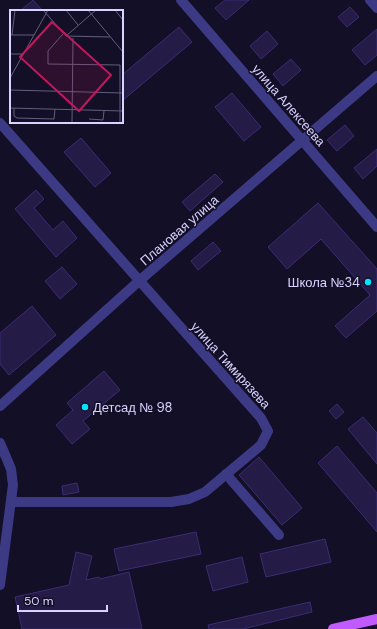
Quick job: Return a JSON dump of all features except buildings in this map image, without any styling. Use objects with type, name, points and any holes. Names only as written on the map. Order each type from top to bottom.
[{"type":"main road","points":[[340,628],[377,619]]},
{"type":"street","name":"улица Алексеева","points":[[181,0],[377,227]]},
{"type":"street","points":[[370,0],[377,8]]},
{"type":"street","name":"Плановая улица","points":[[0,406],[139,281],[377,76]]},
{"type":"street","name":"улица Тимирязева","points":[[0,123],[262,418],[268,432],[261,445],[205,492],[189,499],[172,502],[11,502]]},
{"type":"street","points":[[0,442],[11,469],[13,485],[0,586]]},
{"type":"street","points":[[0,468],[11,469]]},
{"type":"street","points":[[226,474],[279,535]]},
{"type":"place","name":"Школа №34","points":[[368,282]]},
{"type":"place","name":"Детсад № 98","points":[[85,407]]}]
